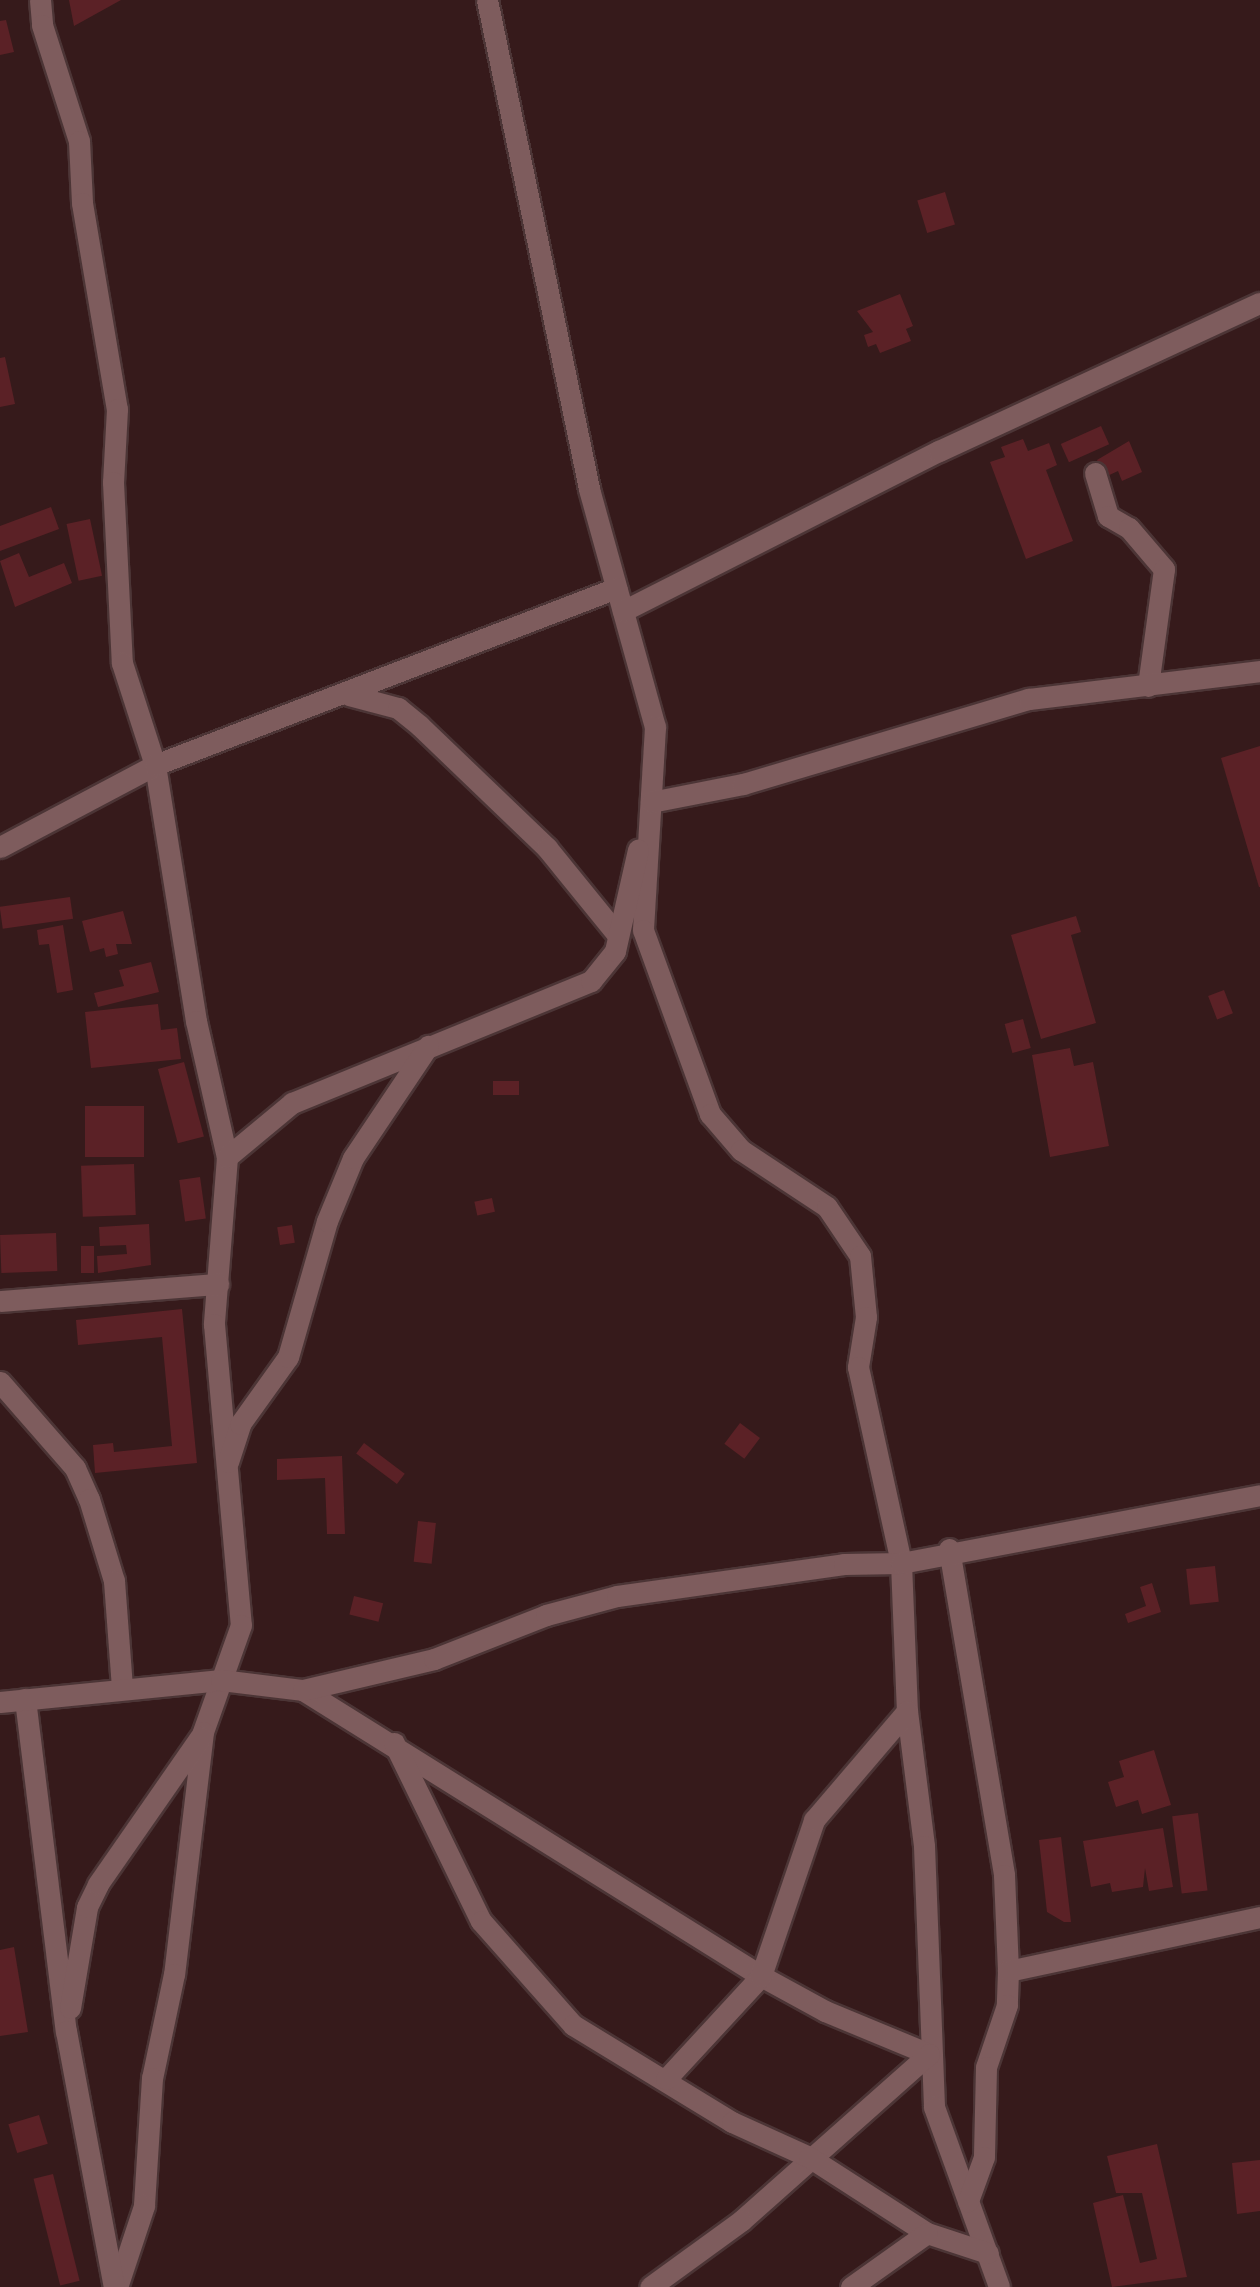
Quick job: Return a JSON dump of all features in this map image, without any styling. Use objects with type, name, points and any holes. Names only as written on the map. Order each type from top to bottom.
[{"type":"street","points":[[40,0],[41,25],[79,141],[82,203],[117,409],[113,482],[122,663],[155,765],[196,1020],[227,1157],[214,1324],[224,1474],[241,1625],[204,1732],[174,1973],[152,2078],[144,2206],[115,2287]]},
{"type":"street","points":[[487,0],[531,231],[617,588],[655,727],[643,930],[710,1114],[741,1150],[827,1207],[860,1256],[866,1317],[858,1367],[901,1563],[907,1711],[924,1846],[929,2054],[934,2107],[999,2287]]},
{"type":"street","points":[[623,611],[939,451],[1260,303]]},
{"type":"street","points":[[1095,473],[1108,516],[1129,528],[1164,569],[1148,686]]},
{"type":"street","points":[[0,847],[155,765],[349,695],[617,588]]},
{"type":"street","points":[[651,805],[902,740],[1003,705],[1260,671]]},
{"type":"street","points":[[349,695],[398,708],[420,726],[547,848],[617,934]]},
{"type":"street","points":[[227,1157],[292,1103],[428,1045],[573,992],[607,965],[651,805]]},
{"type":"street","points":[[224,1474],[240,1424],[288,1357],[327,1221],[354,1158],[428,1045]]},
{"type":"street","points":[[0,1301],[218,1284]]},
{"type":"street","points":[[0,1382],[75,1468],[89,1499],[114,1581],[122,1688]]},
{"type":"street","points":[[0,1702],[221,1680],[303,1690],[435,1659],[617,1596],[844,1564],[901,1563],[949,1549],[1260,1494]]},
{"type":"street","points":[[949,1549],[1004,1875],[1008,1971],[1007,2005],[986,2067],[984,2157],[968,2201]]},
{"type":"street","points":[[303,1690],[394,1743],[761,1976],[825,2011],[929,2054]]},
{"type":"street","points":[[25,1699],[66,2031],[115,2287]]},
{"type":"street","points":[[666,2079],[761,1976],[814,1820],[907,1711]]},
{"type":"street","points":[[66,2031],[87,1907],[204,1732]]},
{"type":"street","points":[[394,1743],[481,1921],[534,1987],[573,2025],[666,2079],[732,2122],[808,2157],[927,2233],[988,2253]]},
{"type":"street","points":[[1008,1971],[1260,1917]]},
{"type":"street","points":[[650,2287],[741,2221],[808,2157],[867,2114],[929,2054]]},
{"type":"street","points":[[851,2287],[927,2233]]},
{"type":"building","points":[[69,0],[121,0],[74,26]]},
{"type":"building","points":[[6,20],[14,52],[0,55],[0,21]]},
{"type":"building","points":[[945,192],[955,225],[927,233],[917,200]]},
{"type":"building","points":[[900,294],[913,326],[906,329],[911,341],[880,353],[876,344],[868,347],[864,335],[873,332],[857,311]]},
{"type":"building","points":[[5,357],[15,404],[0,407],[0,358]]},
{"type":"building","points":[[1101,426],[1109,444],[1069,462],[1061,444]]},
{"type":"building","points":[[1023,439],[1028,451],[1049,443],[1057,465],[1046,470],[1073,541],[1026,559],[990,462],[1005,457],[1001,447]]},
{"type":"building","points":[[1129,441],[1142,472],[1122,481],[1118,471],[1105,477],[1097,460]]},
{"type":"building","points":[[51,507],[59,529],[0,551],[0,526]]},
{"type":"building","points":[[90,519],[102,576],[79,581],[67,524]]},
{"type":"building","points":[[19,553],[29,577],[64,563],[72,583],[15,607],[0,561]]},
{"type":"building","points":[[1260,746],[1260,887],[1259,887],[1221,758]]},
{"type":"building","points":[[70,897],[73,919],[3,929],[0,907]]},
{"type":"building","points":[[123,911],[132,944],[116,944],[118,954],[106,957],[104,948],[90,952],[82,921]]},
{"type":"building","points":[[1076,916],[1081,932],[1071,935],[1096,1023],[1041,1039],[1011,935]]},
{"type":"building","points":[[63,925],[73,990],[57,993],[49,944],[39,945],[37,930]]},
{"type":"building","points":[[151,962],[159,992],[98,1007],[94,993],[124,986],[119,970]]},
{"type":"building","points":[[1224,990],[1233,1013],[1217,1019],[1208,996]]},
{"type":"building","points":[[158,1004],[161,1030],[177,1028],[181,1059],[91,1068],[85,1012]]},
{"type":"building","points":[[1023,1019],[1031,1048],[1012,1053],[1005,1024]]},
{"type":"building","points":[[1070,1048],[1074,1066],[1093,1062],[1109,1146],[1050,1157],[1032,1055]]},
{"type":"building","points":[[184,1062],[204,1136],[178,1143],[158,1069]]},
{"type":"building","points":[[493,1081],[519,1081],[519,1095],[493,1095]]},
{"type":"building","points":[[85,1106],[144,1106],[144,1157],[85,1157]]},
{"type":"building","points":[[134,1164],[136,1215],[83,1217],[81,1166]]},
{"type":"building","points":[[200,1177],[206,1219],[185,1222],[179,1180]]},
{"type":"building","points":[[492,1198],[495,1212],[477,1215],[474,1202]]},
{"type":"building","points":[[149,1224],[151,1265],[98,1273],[97,1256],[127,1254],[126,1245],[100,1246],[99,1227]]},
{"type":"building","points":[[292,1225],[295,1243],[280,1245],[277,1227]]},
{"type":"building","points":[[56,1233],[57,1271],[1,1273],[0,1235]]},
{"type":"building","points":[[81,1246],[94,1246],[94,1273],[81,1273]]},
{"type":"building","points":[[182,1309],[197,1463],[95,1473],[93,1445],[113,1443],[114,1452],[172,1446],[162,1337],[78,1345],[76,1320]]},
{"type":"building","points":[[740,1423],[760,1438],[744,1459],[724,1444]]},
{"type":"building","points":[[364,1443],[405,1474],[397,1484],[356,1453]]},
{"type":"building","points":[[342,1456],[345,1534],[327,1534],[325,1478],[277,1480],[277,1459]]},
{"type":"building","points":[[418,1521],[436,1523],[432,1564],[414,1562]]},
{"type":"building","points":[[1215,1566],[1219,1602],[1190,1605],[1186,1569]]},
{"type":"building","points":[[1152,1583],[1161,1612],[1128,1623],[1125,1614],[1146,1606],[1140,1587]]},
{"type":"building","points":[[354,1596],[383,1603],[379,1622],[349,1614]]},
{"type":"building","points":[[1154,1750],[1171,1805],[1142,1814],[1138,1800],[1116,1807],[1108,1782],[1124,1777],[1119,1761]]},
{"type":"building","points":[[1198,1813],[1208,1890],[1182,1894],[1172,1816]]},
{"type":"building","points":[[1163,1828],[1173,1887],[1149,1891],[1145,1868],[1143,1887],[1112,1892],[1110,1883],[1091,1887],[1083,1841]]},
{"type":"building","points":[[1061,1837],[1071,1922],[1064,1922],[1047,1912],[1039,1840]]},
{"type":"building","points":[[14,1947],[28,2032],[0,2036],[0,1950]]},
{"type":"building","points":[[39,2115],[48,2144],[17,2153],[8,2124]]},
{"type":"building","points":[[1157,2144],[1187,2277],[1112,2287],[1093,2203],[1123,2195],[1140,2263],[1157,2259],[1142,2193],[1116,2193],[1107,2156]]},
{"type":"building","points":[[1260,2160],[1260,2211],[1237,2214],[1232,2163]]},
{"type":"building","points":[[53,2174],[80,2281],[60,2286],[34,2179]]}]
